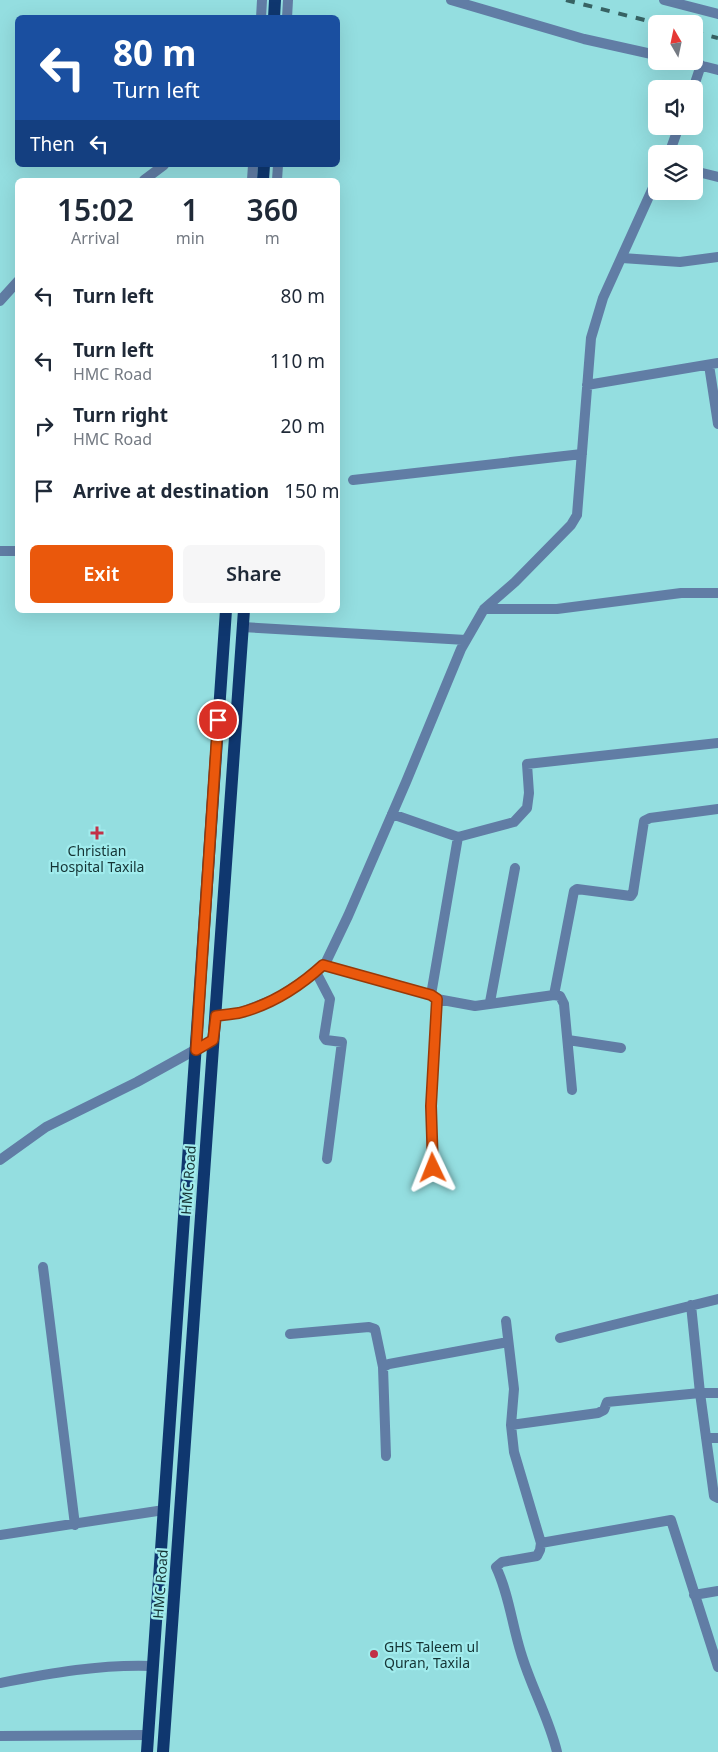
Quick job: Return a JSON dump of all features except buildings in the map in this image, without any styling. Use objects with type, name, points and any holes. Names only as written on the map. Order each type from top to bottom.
[{"type":"main road","points":[[274,15],[275,0]]},
{"type":"main road","name":"HMC Road","points":[[147,1752],[226,613]]},
{"type":"main road","name":"HMC Road","points":[[164,1752],[244,613]]},
{"type":"street","points":[[261,15],[262,0]]},
{"type":"street","points":[[287,15],[288,0]]},
{"type":"street","points":[[451,0],[584,39],[648,53]]},
{"type":"street","points":[[664,0],[718,14]]},
{"type":"street","points":[[703,66],[718,70]]},
{"type":"street","points":[[147,178],[161,167]]},
{"type":"street","points":[[703,173],[718,177]]},
{"type":"street","points":[[216,1016],[239,1013],[277,998],[320,969],[348,916],[466,640],[484,609],[515,582],[571,525],[578,515],[591,338],[603,298],[648,199]]},
{"type":"street","points":[[622,258],[680,262],[718,257]]},
{"type":"street","points":[[0,301],[15,284]]},
{"type":"street","points":[[587,385],[713,364],[718,424]]},
{"type":"street","points":[[353,480],[582,454]]},
{"type":"street","points":[[0,550],[15,551]]},
{"type":"street","points":[[484,609],[557,609],[681,593],[718,593]]},
{"type":"street","points":[[242,627],[466,640]]},
{"type":"street","points":[[392,814],[458,837],[514,822],[522,815],[528,808],[527,764],[718,743]]},
{"type":"street","points":[[554,995],[574,890],[631,896],[644,821],[650,818],[718,809]]},
{"type":"street","points":[[433,1168],[431,1106],[434,997],[458,837]]},
{"type":"street","points":[[490,1002],[515,868]]},
{"type":"street","points":[[320,969],[475,1006],[490,1002],[554,995],[560,996],[564,1004],[572,1090]]},
{"type":"street","points":[[320,969],[330,999],[324,1037],[326,1040],[342,1042],[327,1160]]},
{"type":"street","points":[[0,1160],[46,1127],[138,1082],[213,1040]]},
{"type":"street","points":[[568,1040],[621,1048]]},
{"type":"street","points":[[43,1267],[75,1525]]},
{"type":"street","points":[[560,1338],[718,1299]]},
{"type":"street","points":[[691,1305],[700,1393],[714,1496],[718,1498]]},
{"type":"street","points":[[506,1321],[514,1390],[511,1425],[514,1452],[540,1543],[540,1550],[537,1556],[502,1562],[496,1567],[505,1592],[521,1654],[553,1736],[557,1752]]},
{"type":"street","points":[[290,1334],[369,1327],[375,1329],[383,1367],[386,1456]]},
{"type":"street","points":[[383,1367],[389,1364],[508,1342]]},
{"type":"street","points":[[511,1425],[598,1413],[604,1410],[607,1402],[718,1393]]},
{"type":"street","points":[[706,1438],[718,1438]]},
{"type":"street","points":[[0,1535],[164,1510]]},
{"type":"street","points":[[540,1543],[672,1520],[718,1668]]},
{"type":"street","points":[[694,1595],[718,1591]]},
{"type":"street","points":[[0,1682],[73,1669],[131,1665],[153,1666]]},
{"type":"street","points":[[0,1736],[148,1735]]},
{"type":"railway","points":[[566,0],[648,21]]},
{"type":"railway","points":[[703,34],[718,38]]},
{"type":"place","name":"Christian Hospital Taxila","points":[[97,833]]},
{"type":"place","name":"GHS Taleem ul Quran, Taxila","points":[[374,1654]]},
{"type":"route","points":[[218,720],[196,1050],[213,1040],[216,1016],[239,1013],[277,998],[309,977],[323,965],[431,995],[437,999],[431,1106],[433,1168]]}]
